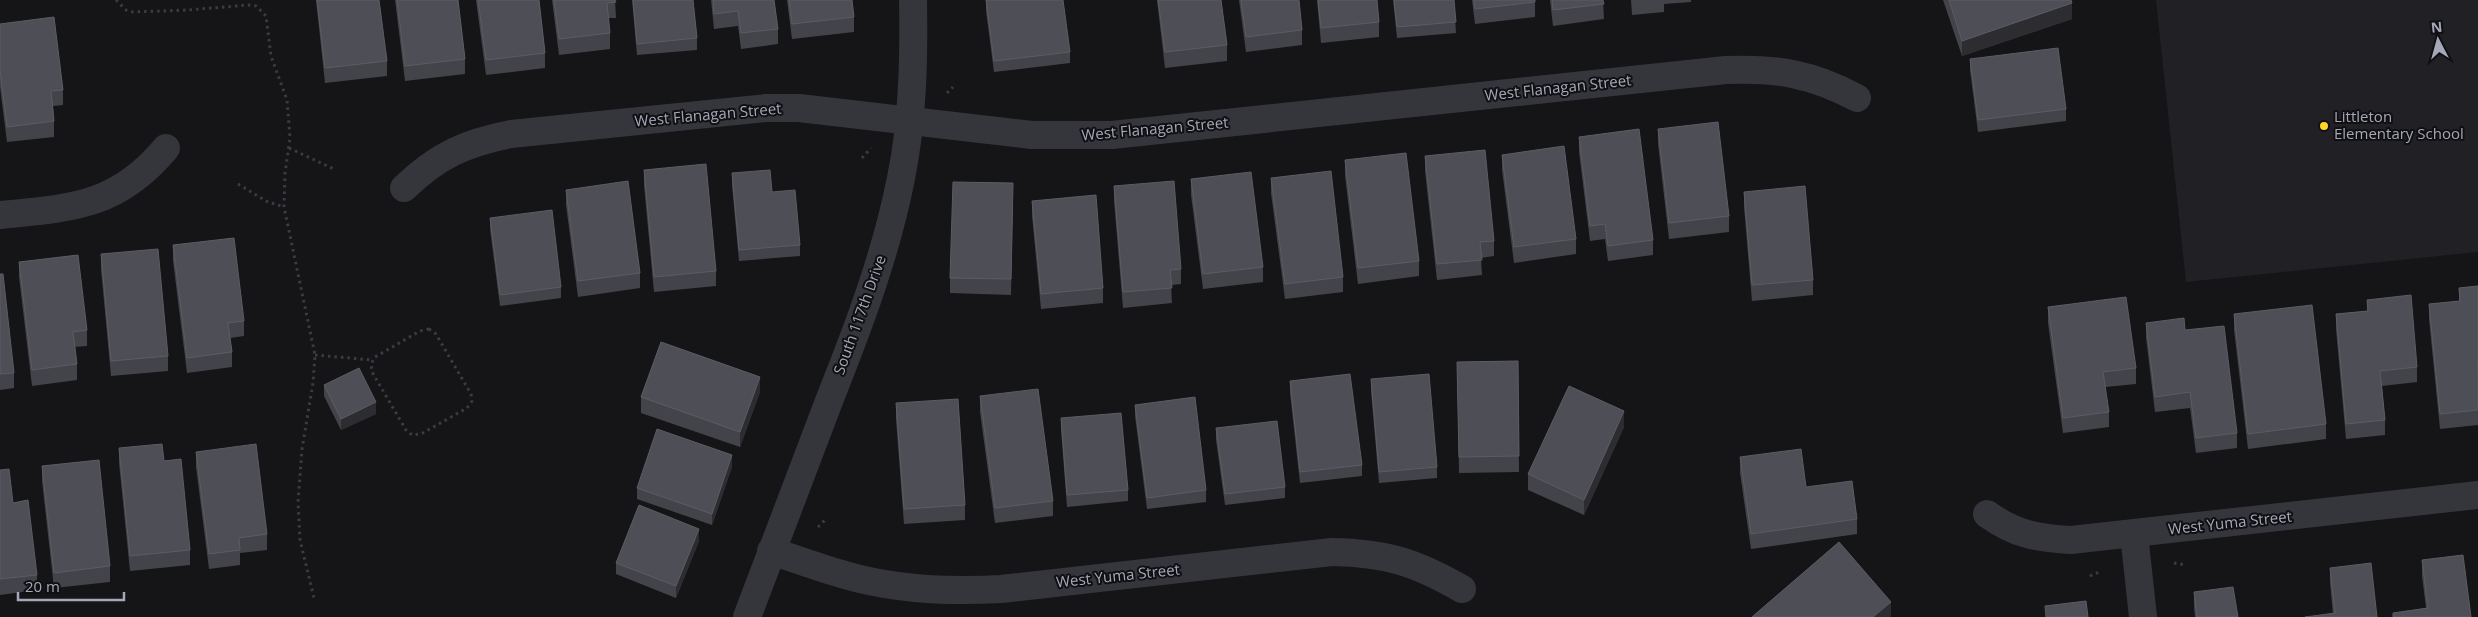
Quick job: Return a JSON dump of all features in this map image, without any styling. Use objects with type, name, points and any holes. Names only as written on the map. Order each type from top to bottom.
[{"type":"street","name":"South 117th Drive","points":[[747,617],[877,273],[902,176],[910,119],[913,77],[913,0]]},
{"type":"street","name":"West Flanagan Street","points":[[404,188],[426,167],[453,151],[482,140],[512,134],[766,108],[799,108],[910,119],[1032,135],[1112,135],[1716,71],[1761,69],[1795,73],[1830,84],[1857,98]]},
{"type":"street","points":[[0,215],[72,208],[101,198],[126,186],[149,168],[166,148]]},
{"type":"street","name":"West Yuma Street","points":[[1987,514],[2011,529],[2025,534],[2048,539],[2071,540],[2478,496]]},
{"type":"street","points":[[2134,534],[2143,617]]},
{"type":"street","name":"West Yuma Street","points":[[772,551],[846,576],[885,584],[963,591],[1332,552],[1369,553],[1404,560],[1436,574],[1462,589]]},
{"type":"path","points":[[116,0],[126,10],[144,12],[248,4],[262,10],[268,23],[271,56],[287,100],[289,148],[285,173],[284,207],[314,355],[312,384],[302,450],[298,502],[300,540],[314,598]]},
{"type":"path","points":[[289,148],[334,169]]},
{"type":"path","points":[[238,184],[266,202],[284,207]]},
{"type":"path","points":[[314,355],[372,360],[420,331],[429,329],[436,334],[471,394],[470,406],[421,434],[412,435],[406,430],[372,372],[372,360]]},
{"type":"shaded area","name":"Littleton Elementary School","points":[[2156,0],[2478,0],[2478,252],[2186,282]]},
{"type":"building","points":[[317,0],[379,0],[387,61],[325,68]]},
{"type":"building","points":[[397,0],[458,0],[465,59],[405,66]]},
{"type":"building","points":[[478,0],[539,0],[545,53],[486,60]]},
{"type":"building","points":[[554,0],[615,0],[616,2],[607,3],[610,33],[559,39]]},
{"type":"building","points":[[633,0],[693,0],[697,38],[637,44]]},
{"type":"building","points":[[713,0],[774,0],[778,29],[741,33],[738,11],[714,14]]},
{"type":"building","points":[[789,0],[852,0],[854,17],[792,24]]},
{"type":"building","points":[[986,0],[1063,0],[1070,52],[994,61]]},
{"type":"building","points":[[1158,0],[1221,0],[1227,45],[1165,52]]},
{"type":"building","points":[[1241,0],[1299,0],[1302,30],[1246,37]]},
{"type":"building","points":[[1318,0],[1377,0],[1379,22],[1321,28]]},
{"type":"building","points":[[1394,0],[1454,0],[1456,22],[1397,27]]},
{"type":"building","points":[[1474,0],[1535,0],[1535,2],[1475,9]]},
{"type":"building","points":[[1552,0],[1603,0],[1604,4],[1553,10]]},
{"type":"building","points":[[1949,0],[2071,0],[2072,3],[1962,41]]},
{"type":"building","points":[[54,17],[63,90],[51,91],[54,121],[7,127],[0,71],[0,24]]},
{"type":"building","points":[[2058,48],[2066,109],[1978,120],[1970,59]]},
{"type":"building","points":[[1718,122],[1729,216],[1669,223],[1658,129]]},
{"type":"building","points":[[1639,129],[1653,240],[1608,246],[1605,224],[1590,226],[1579,137]]},
{"type":"building","points":[[1564,146],[1576,239],[1514,247],[1502,155]]},
{"type":"building","points":[[1485,150],[1494,241],[1480,242],[1482,260],[1437,264],[1425,156]]},
{"type":"building","points":[[1406,153],[1419,261],[1358,268],[1345,160]]},
{"type":"building","points":[[706,164],[716,271],[654,277],[644,170]]},
{"type":"building","points":[[770,170],[772,192],[795,190],[800,245],[739,250],[732,173]]},
{"type":"building","points":[[1331,171],[1343,277],[1285,284],[1271,178]]},
{"type":"building","points":[[1251,172],[1263,267],[1203,274],[1191,179]]},
{"type":"building","points":[[628,181],[640,273],[578,281],[566,190]]},
{"type":"building","points":[[1174,181],[1181,269],[1170,270],[1172,288],[1123,292],[1114,186]]},
{"type":"building","points":[[953,182],[1013,183],[1011,279],[950,278]]},
{"type":"building","points":[[1805,186],[1813,280],[1752,285],[1744,192]]},
{"type":"building","points":[[1096,195],[1103,288],[1041,294],[1032,201]]},
{"type":"building","points":[[552,210],[561,287],[500,295],[490,218]]},
{"type":"building","points":[[234,238],[244,321],[228,323],[232,352],[187,358],[173,245]]},
{"type":"building","points":[[158,249],[168,356],[111,361],[101,254]]},
{"type":"building","points":[[78,255],[87,330],[73,332],[77,364],[32,370],[19,262]]},
{"type":"building","points":[[0,274],[3,274],[14,373],[0,374]]},
{"type":"building","points":[[2478,286],[2478,410],[2440,414],[2429,304],[2460,301],[2459,288]]},
{"type":"building","points":[[2411,295],[2417,367],[2380,371],[2385,420],[2346,424],[2336,314],[2368,311],[2367,300]]},
{"type":"building","points":[[2126,297],[2136,368],[2103,372],[2109,412],[2063,418],[2048,307]]},
{"type":"building","points":[[2312,305],[2326,424],[2248,434],[2234,314]]},
{"type":"building","points":[[2184,318],[2185,330],[2224,326],[2237,433],[2196,438],[2190,392],[2155,397],[2146,323]]},
{"type":"building","points":[[661,342],[760,377],[740,432],[641,397]]},
{"type":"building","points":[[1518,361],[1519,456],[1459,457],[1457,362]]},
{"type":"building","points":[[359,368],[376,402],[341,419],[324,385]]},
{"type":"building","points":[[1350,374],[1362,465],[1300,472],[1290,381]]},
{"type":"building","points":[[1429,374],[1437,467],[1379,472],[1371,379]]},
{"type":"building","points":[[1569,386],[1624,411],[1584,500],[1528,474]]},
{"type":"building","points":[[1038,389],[1053,501],[995,508],[980,396]]},
{"type":"building","points":[[1195,397],[1206,490],[1147,498],[1135,405]]},
{"type":"building","points":[[958,399],[965,505],[904,509],[896,403]]},
{"type":"building","points":[[1121,413],[1128,490],[1067,495],[1061,418]]},
{"type":"building","points":[[1277,421],[1285,487],[1225,494],[1216,428]]},
{"type":"building","points":[[657,429],[732,455],[712,514],[637,488]]},
{"type":"building","points":[[162,444],[164,461],[181,459],[190,550],[130,556],[119,448]]},
{"type":"building","points":[[256,444],[267,534],[239,538],[240,550],[209,554],[196,452]]},
{"type":"building","points":[[1801,449],[1806,487],[1852,481],[1857,519],[1751,534],[1740,457]]},
{"type":"building","points":[[99,460],[110,566],[54,573],[42,466]]},
{"type":"building","points":[[9,469],[13,503],[28,500],[37,575],[0,579],[0,470]]},
{"type":"building","points":[[639,505],[699,529],[676,586],[616,563]]},
{"type":"building","points":[[1839,542],[1891,602],[1873,617],[1752,617]]},
{"type":"building","points":[[2463,555],[2471,617],[2393,617],[2393,613],[2428,608],[2422,560]]},
{"type":"building","points":[[2371,563],[2377,617],[2305,617],[2335,613],[2330,568]]},
{"type":"building","points":[[2233,587],[2238,617],[2197,617],[2194,592]]},
{"type":"building","points":[[2086,601],[2088,617],[2046,617],[2045,606]]},
{"type":"place","name":"Littleton Elementary School","points":[[2324,126]]}]
